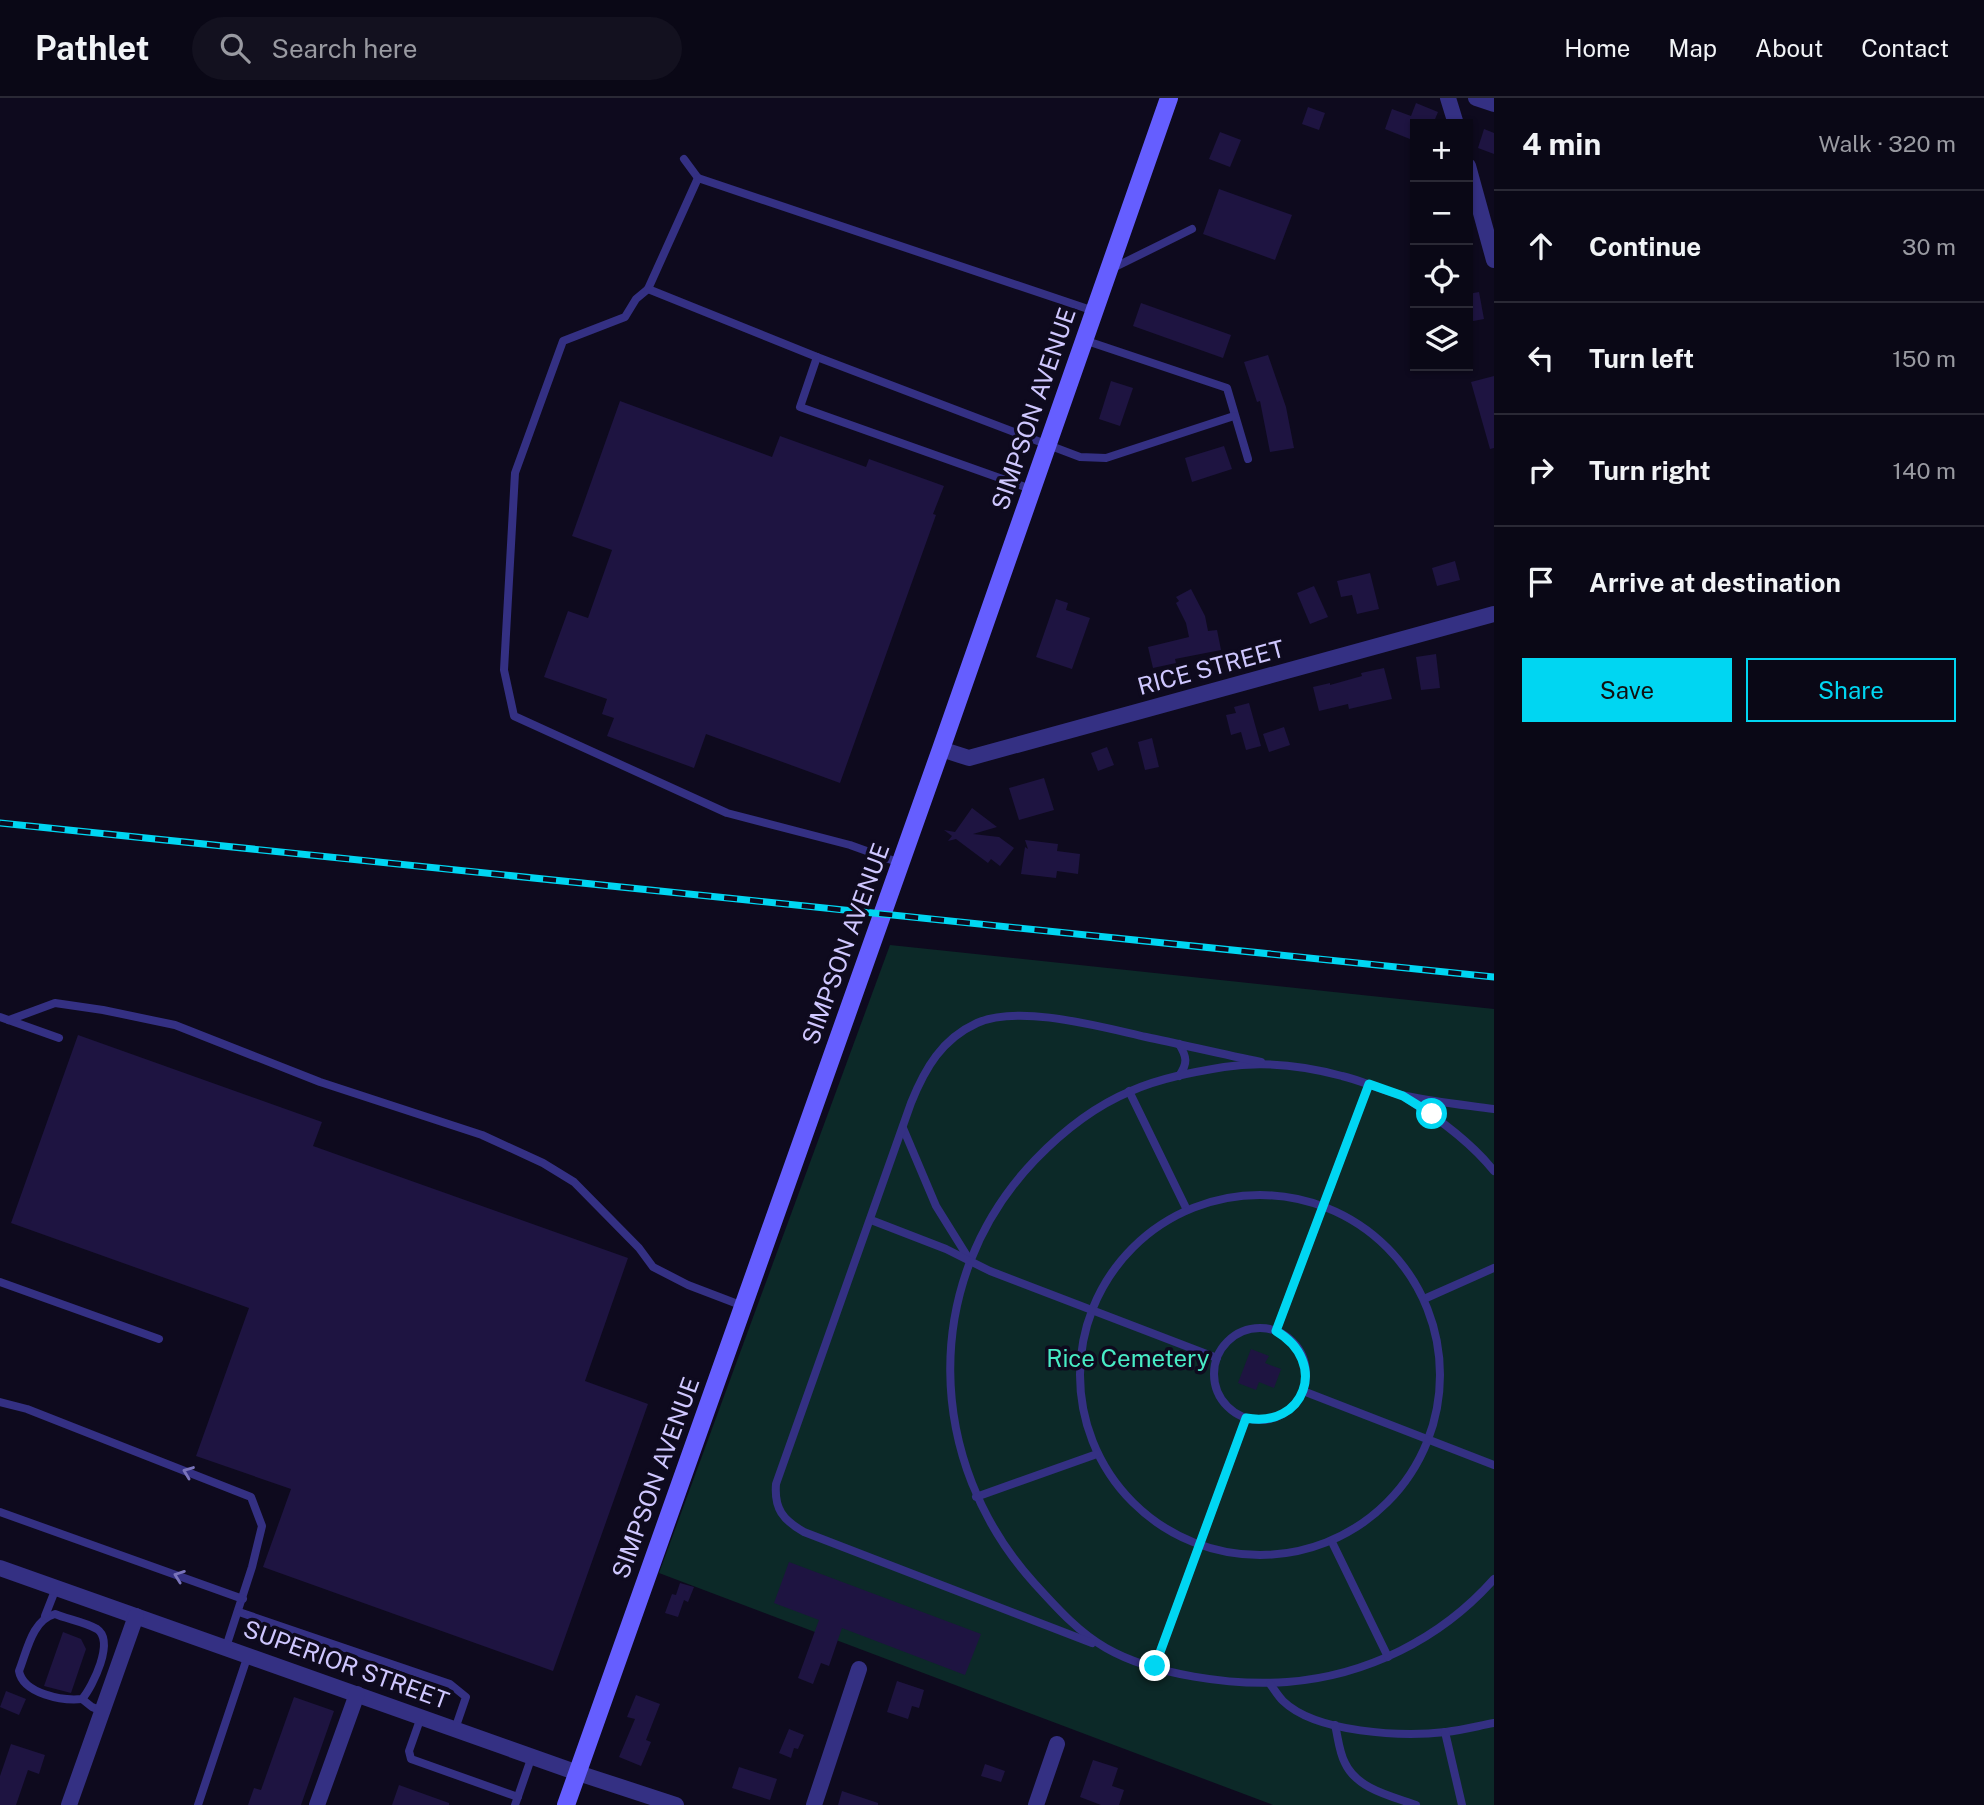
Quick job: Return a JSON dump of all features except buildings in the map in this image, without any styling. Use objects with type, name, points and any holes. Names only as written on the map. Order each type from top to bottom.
[{"type":"street","name":"SIMPSON AVENUE","points":[[566,1805],[1169,98]]},
{"type":"street","points":[[1448,98],[1454,119]]},
{"type":"street","points":[[1476,98],[1494,104]]},
{"type":"street","points":[[1473,180],[1488,220],[1494,260]]},
{"type":"street","name":"RICE STREET","points":[[941,748],[969,758],[1494,614]]},
{"type":"street","name":"SUPERIOR STREET","points":[[0,1568],[578,1773],[676,1805]]},
{"type":"street","points":[[69,1805],[136,1616]]},
{"type":"street","points":[[814,1805],[859,1668]]},
{"type":"street","points":[[317,1805],[357,1694]]},
{"type":"street","points":[[1036,1805],[1057,1744]]},
{"type":"lane","points":[[684,159],[698,178],[1094,311]]},
{"type":"lane","points":[[698,178],[648,289],[636,299],[625,317],[564,341],[516,473],[504,670],[514,716],[727,813],[850,845],[900,863]]},
{"type":"lane","points":[[1108,271],[1192,229]]},
{"type":"lane","points":[[648,289],[817,357],[1080,457],[1106,458],[1234,416]]},
{"type":"lane","points":[[1084,340],[1227,388],[1248,459]]},
{"type":"lane","points":[[817,357],[800,407],[1031,489]]},
{"type":"lane","points":[[4,1018],[55,1003],[175,1025],[320,1082],[482,1135],[543,1163],[574,1182],[639,1248],[653,1267],[688,1285],[743,1307]]},
{"type":"lane","points":[[1494,1109],[1403,1096],[1340,1075],[1276,1065],[1044,1017],[1007,1017],[979,1022],[956,1035],[939,1051],[924,1072],[776,1484],[775,1498],[779,1514],[789,1524],[804,1532],[1107,1649],[1196,1677],[1270,1684],[1345,1673],[1414,1644],[1461,1611],[1494,1579]]},
{"type":"lane","points":[[4,1018],[59,1038]]},
{"type":"lane","points":[[1179,1044],[1187,1063],[1179,1076]]},
{"type":"lane","points":[[1107,1649],[1066,1617],[1016,1563],[976,1497],[966,1473],[958,1438],[950,1370],[952,1335],[970,1261],[988,1222],[1008,1191],[1067,1130],[1129,1091],[1179,1076],[1226,1067],[1276,1065]]},
{"type":"lane","points":[[1276,1331],[1369,1084]]},
{"type":"lane","points":[[1129,1091],[1187,1210]]},
{"type":"lane","points":[[1403,1096],[1449,1128],[1494,1171]]},
{"type":"lane","points":[[903,1128],[936,1206],[970,1261]]},
{"type":"lane","points":[[1263,1194],[1324,1206],[1342,1214],[1382,1241],[1412,1277],[1423,1299],[1435,1334],[1440,1388],[1429,1440],[1408,1478],[1392,1496],[1374,1514],[1332,1542],[1289,1555],[1256,1557],[1199,1546],[1164,1529],[1143,1511],[1109,1474],[1097,1454],[1080,1393],[1079,1365],[1093,1310],[1107,1282],[1137,1242],[1187,1210],[1215,1200],[1263,1194]]},
{"type":"lane","points":[[870,1220],[990,1271],[1217,1358]]},
{"type":"lane","points":[[1423,1299],[1494,1268]]},
{"type":"lane","points":[[0,1282],[159,1339]]},
{"type":"lane","points":[[1262,1328],[1276,1331],[1298,1349],[1306,1377],[1303,1391],[1297,1401],[1279,1416],[1257,1420],[1246,1418],[1222,1401],[1214,1373],[1217,1358],[1224,1346],[1241,1333],[1262,1328]]},
{"type":"lane","points":[[1303,1391],[1494,1465]]},
{"type":"lane","points":[[0,1402],[27,1409],[251,1497],[262,1526],[243,1599],[226,1647]]},
{"type":"lane","points":[[1155,1666],[1246,1418]]},
{"type":"lane","points":[[976,1497],[1097,1454]]},
{"type":"lane","points":[[0,1512],[243,1599]]},
{"type":"lane","points":[[1332,1542],[1388,1657]]},
{"type":"lane","points":[[56,1588],[46,1616],[38,1624],[19,1671],[20,1678],[30,1687],[54,1697],[82,1699],[102,1711]]},
{"type":"lane","points":[[239,1612],[450,1684],[466,1697],[455,1728]]},
{"type":"lane","points":[[46,1616],[54,1614],[98,1629],[104,1639],[104,1651],[89,1691],[82,1699]]},
{"type":"lane","points":[[198,1805],[248,1655]]},
{"type":"lane","points":[[1270,1684],[1284,1702],[1305,1715],[1335,1725],[1392,1733],[1445,1732],[1494,1723]]},
{"type":"lane","points":[[421,1716],[409,1751],[411,1759],[516,1801],[532,1756]]},
{"type":"lane","points":[[1335,1725],[1344,1763],[1353,1776],[1369,1787],[1416,1805]]},
{"type":"lane","points":[[1445,1732],[1462,1805]]},
{"type":"green space","name":"Rice Cemetery","points":[[890,945],[1494,1009],[1494,1805],[1273,1805],[659,1573]]},
{"type":"railway","points":[[0,823],[1494,977]]},
{"type":"route","points":[[1155,1666],[1246,1418],[1257,1420],[1279,1416],[1297,1401],[1303,1391],[1306,1377],[1298,1349],[1276,1331],[1369,1084],[1403,1096],[1432,1114]]}]
